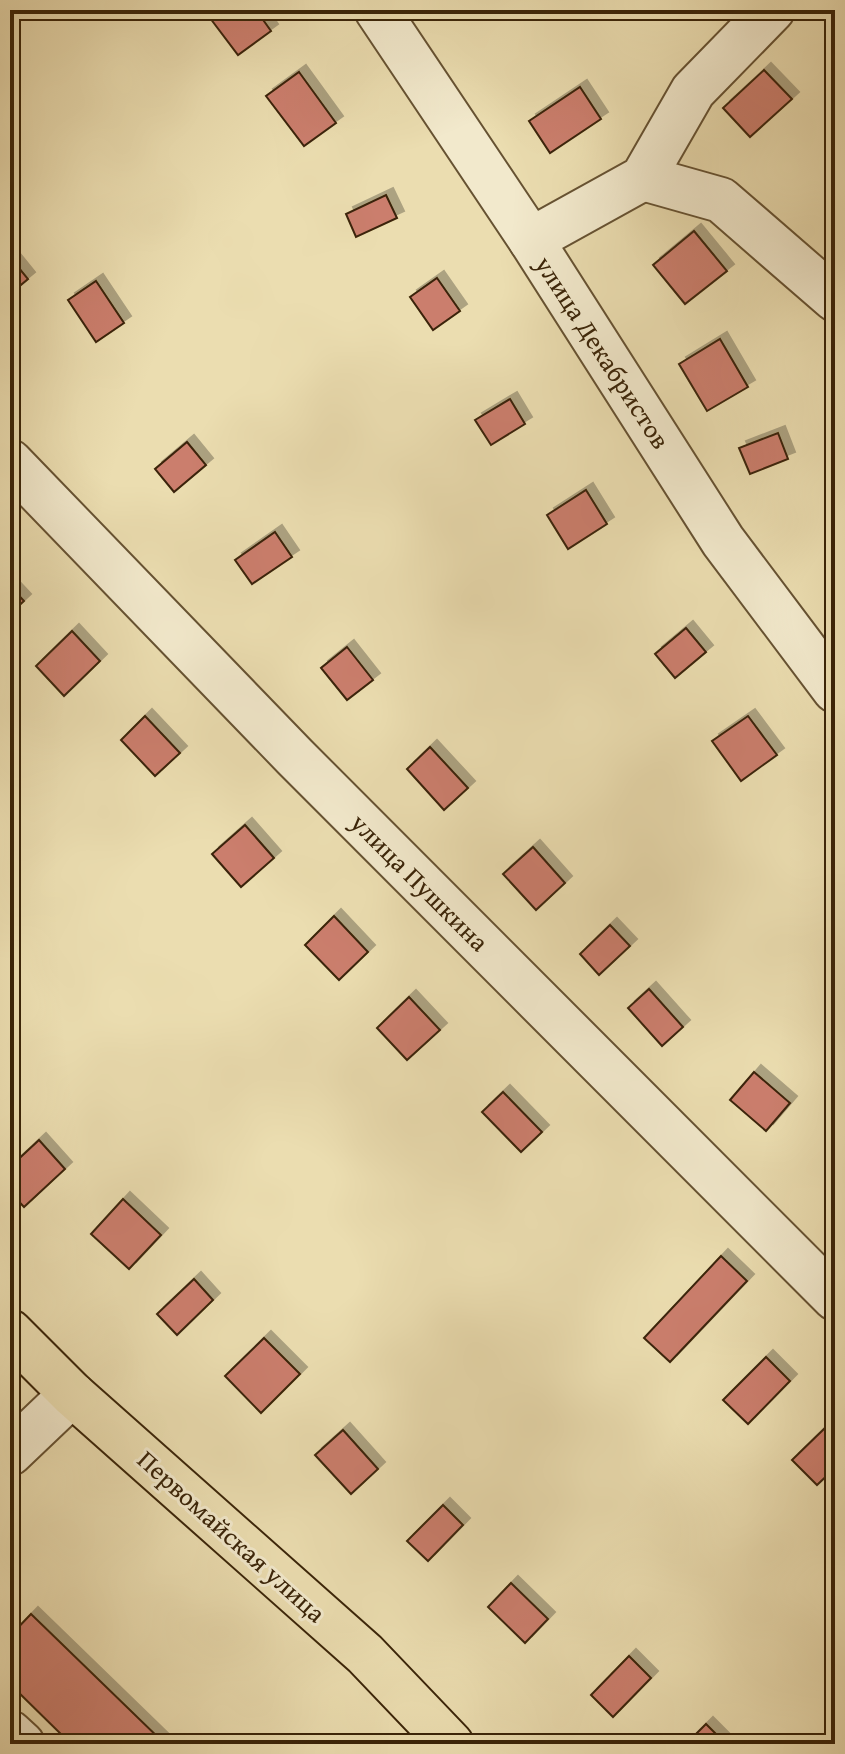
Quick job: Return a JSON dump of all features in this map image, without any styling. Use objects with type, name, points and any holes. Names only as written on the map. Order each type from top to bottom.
[{"type":"main road","name":"Первомайская улица","points":[[10,1332],[72,1394],[365,1654],[451,1744]]},
{"type":"street","name":"улица Декабристов","points":[[377,10],[531,240],[723,541],[835,690]]},
{"type":"street","points":[[531,240],[643,178],[693,91],[772,10]]},
{"type":"street","points":[[643,178],[721,200],[835,299]]},
{"type":"street","name":"улица Пушкина","points":[[10,462],[295,757],[835,1298]]},
{"type":"street","points":[[10,1453],[72,1394]]},
{"type":"street","points":[[10,1733],[22,1744]]},
{"type":"building","points":[[212,10],[256,10],[271,31],[238,55],[207,14]]},
{"type":"building","points":[[820,10],[835,10],[835,28],[818,13]]},
{"type":"building","points":[[764,70],[792,99],[750,137],[723,108]]},
{"type":"building","points":[[299,72],[336,123],[304,146],[266,96]]},
{"type":"building","points":[[580,87],[601,119],[550,153],[529,121]]},
{"type":"building","points":[[386,195],[397,218],[356,237],[346,214]]},
{"type":"building","points":[[694,231],[727,271],[685,304],[653,265]]},
{"type":"building","points":[[10,257],[28,279],[10,294]]},
{"type":"building","points":[[437,278],[460,311],[433,330],[410,297]]},
{"type":"building","points":[[96,281],[124,323],[96,342],[68,300]]},
{"type":"building","points":[[720,339],[748,387],[707,411],[679,364]]},
{"type":"building","points":[[510,399],[525,424],[491,445],[475,420]]},
{"type":"building","points":[[778,433],[788,459],[750,474],[739,448]]},
{"type":"building","points":[[187,442],[206,465],[174,492],[155,469]]},
{"type":"building","points":[[586,490],[607,524],[568,549],[547,515]]},
{"type":"building","points":[[275,532],[292,557],[252,584],[235,560]]},
{"type":"building","points":[[10,586],[24,601],[10,614]]},
{"type":"building","points":[[686,628],[706,652],[675,678],[655,654]]},
{"type":"building","points":[[72,631],[100,661],[64,696],[36,666]]},
{"type":"building","points":[[347,647],[373,680],[347,700],[321,668]]},
{"type":"building","points":[[145,716],[180,753],[155,776],[121,740]]},
{"type":"building","points":[[748,716],[777,755],[741,781],[712,741]]},
{"type":"building","points":[[430,747],[468,788],[444,810],[407,769]]},
{"type":"building","points":[[245,825],[274,858],[241,887],[212,854]]},
{"type":"building","points":[[533,847],[565,883],[536,910],[503,874]]},
{"type":"building","points":[[334,916],[368,952],[339,980],[305,945]]},
{"type":"building","points":[[610,925],[630,946],[599,975],[580,954]]},
{"type":"building","points":[[649,989],[683,1027],[662,1046],[628,1008]]},
{"type":"building","points":[[409,997],[440,1030],[407,1060],[377,1028]]},
{"type":"building","points":[[754,1072],[790,1103],[766,1131],[730,1100]]},
{"type":"building","points":[[503,1092],[542,1132],[521,1152],[482,1112]]},
{"type":"building","points":[[39,1140],[65,1169],[24,1207],[10,1192],[10,1167]]},
{"type":"building","points":[[123,1199],[161,1235],[129,1269],[91,1234]]},
{"type":"building","points":[[721,1256],[747,1281],[670,1362],[644,1338]]},
{"type":"building","points":[[194,1279],[213,1300],[177,1335],[157,1314]]},
{"type":"building","points":[[264,1338],[300,1374],[261,1413],[225,1376]]},
{"type":"building","points":[[766,1357],[790,1381],[748,1424],[723,1400]]},
{"type":"building","points":[[826,1427],[835,1437],[835,1468],[817,1485],[792,1460]]},
{"type":"building","points":[[343,1430],[378,1469],[351,1494],[315,1455]]},
{"type":"building","points":[[443,1505],[463,1525],[428,1561],[407,1541]]},
{"type":"building","points":[[511,1583],[548,1619],[525,1643],[488,1607]]},
{"type":"building","points":[[31,1614],[165,1744],[71,1744],[10,1684],[10,1636]]},
{"type":"building","points":[[629,1656],[651,1678],[613,1717],[591,1695]]},
{"type":"building","points":[[706,1724],[726,1744],[686,1744]]}]
